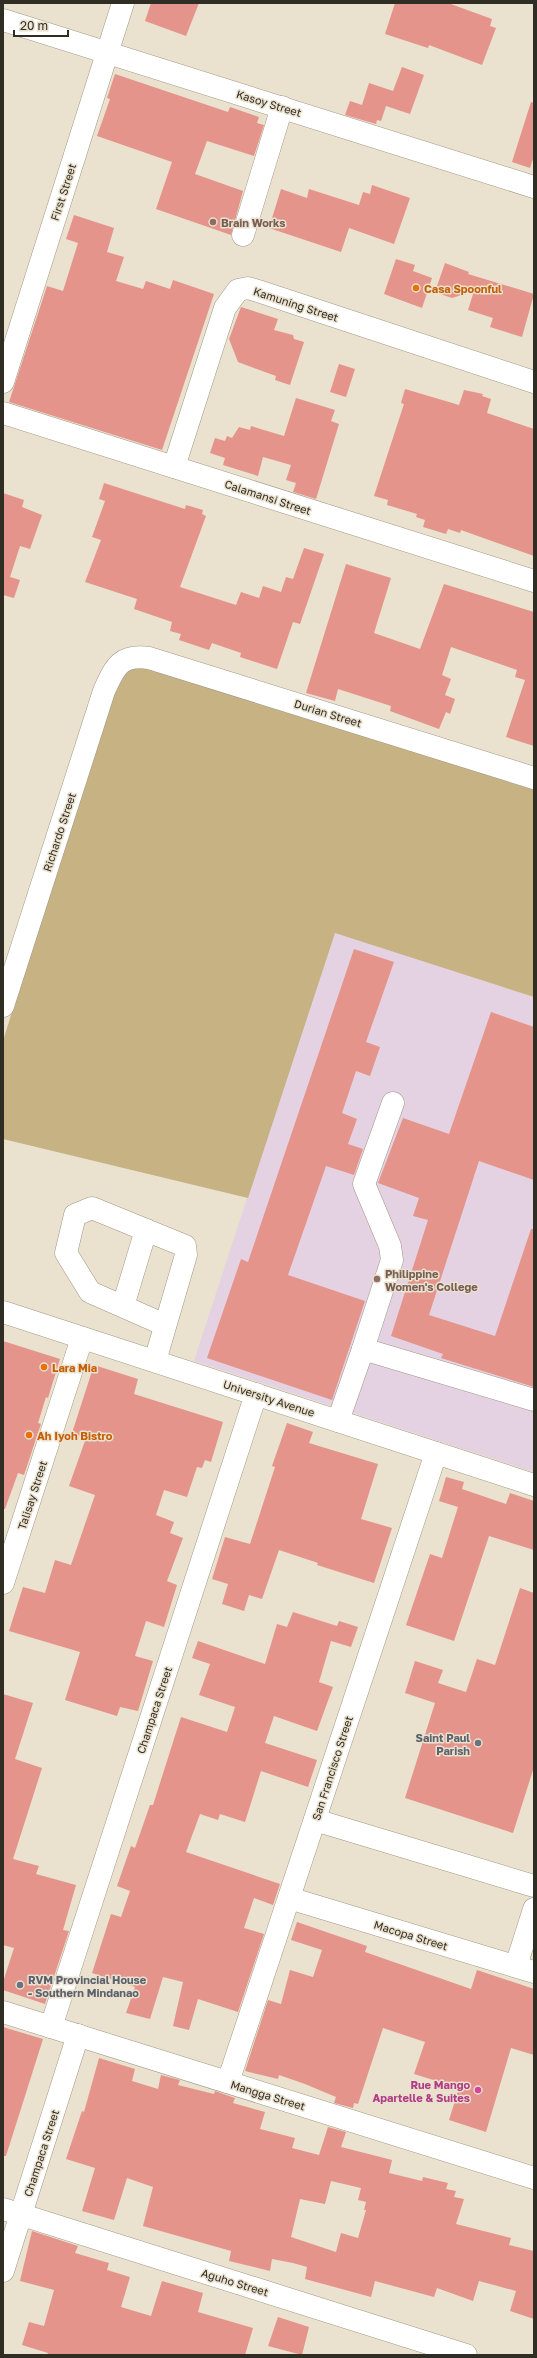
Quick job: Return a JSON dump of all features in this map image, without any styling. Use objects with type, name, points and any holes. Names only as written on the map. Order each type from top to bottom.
[{"type":"street","name":"First Street","points":[[3,382],[123,3]]},
{"type":"street","name":"Kasoy Street","points":[[3,20],[534,187]]},
{"type":"street","points":[[242,235],[282,107]]},
{"type":"street","name":"Kamuning Street","points":[[174,468],[225,308],[238,290],[248,288],[258,291],[534,382]]},
{"type":"street","name":"Calamansi Street","points":[[3,413],[534,581]]},
{"type":"street","name":"Durian Street","points":[[122,661],[134,656],[148,658],[534,778]]},
{"type":"street","name":"Richardo Street","points":[[3,1006],[104,691],[112,673],[122,661]]},
{"type":"street","points":[[338,1421],[392,1260],[390,1246],[364,1184],[393,1103]]},
{"type":"street","points":[[155,1361],[186,1255],[185,1246],[92,1208],[75,1215],[66,1253],[90,1292],[165,1325]]},
{"type":"street","points":[[123,1306],[146,1230]]},
{"type":"street","name":"University Avenue","points":[[3,1312],[534,1485]]},
{"type":"street","name":"Talisay Street","points":[[3,1583],[82,1338]]},
{"type":"street","points":[[363,1349],[534,1400]]},
{"type":"street","name":"Champaca Street","points":[[51,2027],[256,1394]]},
{"type":"street","name":"San Francisco Street","points":[[228,2082],[436,1453]]},
{"type":"street","points":[[314,1820],[534,1886]]},
{"type":"street","name":"Macopa Street","points":[[289,1898],[525,1969]]},
{"type":"street","points":[[525,1969],[534,1909]]},
{"type":"street","name":"Mangga Street","points":[[3,2012],[534,2178]]},
{"type":"street","name":"Champaca Street","points":[[3,2271],[12,2212],[78,2035]]},
{"type":"street","name":"Aguho Street","points":[[12,2212],[466,2355]]},
{"type":"shaded area","points":[[128,667],[152,667],[534,790],[534,997],[335,933],[248,1198],[3,1139],[3,1041],[112,690]]},
{"type":"shaded area","name":"Philippine Women's College","points":[[334,932],[534,997],[534,1472],[194,1361]]},
{"type":"building","points":[[151,3],[199,3],[186,36],[145,21]]},
{"type":"building","points":[[395,3],[448,3],[492,19],[490,26],[496,28],[482,65],[429,45],[428,48],[385,34]]},
{"type":"building","points":[[402,67],[424,75],[410,114],[386,106],[381,121],[377,120],[376,124],[345,115],[350,101],[362,105],[369,83],[393,91]]},
{"type":"building","points":[[115,74],[228,112],[230,107],[259,117],[257,123],[264,125],[254,156],[207,141],[195,174],[243,191],[231,235],[156,209],[172,162],[97,136],[110,99],[107,98]]},
{"type":"building","points":[[531,102],[534,103],[534,156],[530,168],[512,162]]},
{"type":"building","points":[[372,185],[410,198],[394,244],[349,228],[341,252],[269,228],[281,189],[307,198],[309,189],[359,205],[363,192],[370,194]]},
{"type":"building","points":[[74,215],[114,228],[107,252],[124,257],[116,281],[143,289],[146,281],[170,289],[173,280],[214,294],[162,450],[9,402],[47,286],[63,291],[78,243],[66,239]]},
{"type":"building","points":[[396,259],[415,265],[413,271],[432,278],[422,308],[384,294]]},
{"type":"building","points":[[445,263],[469,272],[468,274],[534,294],[522,337],[490,327],[493,318],[468,310],[474,291],[452,298],[435,292]]},
{"type":"building","points":[[241,307],[278,319],[274,330],[293,335],[294,339],[304,342],[290,385],[275,380],[276,376],[238,362],[229,339]]},
{"type":"building","points":[[339,364],[355,369],[346,397],[330,392]]},
{"type":"building","points":[[405,389],[459,405],[464,390],[483,394],[482,396],[491,399],[487,413],[534,429],[534,556],[461,530],[460,533],[448,529],[446,534],[423,527],[425,520],[416,517],[417,514],[387,505],[388,500],[374,496],[404,404],[401,403]]},
{"type":"building","points":[[296,398],[335,410],[331,421],[339,424],[316,499],[293,492],[296,483],[286,480],[291,465],[263,457],[258,476],[223,465],[225,458],[210,453],[215,438],[225,441],[227,436],[232,438],[239,427],[250,430],[251,426],[284,436]]},
{"type":"building","points":[[104,483],[185,509],[186,505],[203,510],[202,514],[206,516],[180,587],[236,605],[241,592],[259,598],[263,586],[281,592],[286,577],[293,579],[304,548],[324,554],[300,624],[293,622],[277,669],[240,657],[241,653],[212,643],[209,650],[179,640],[181,634],[170,631],[172,622],[134,609],[137,599],[85,582],[101,540],[92,537],[105,501],[99,499]]},
{"type":"building","points":[[3,493],[24,500],[22,507],[42,515],[30,549],[20,546],[10,577],[20,580],[14,598],[3,595]]},
{"type":"building","points":[[346,564],[391,578],[374,633],[420,649],[444,584],[534,612],[534,746],[506,737],[525,680],[515,677],[517,670],[451,647],[442,675],[451,679],[445,695],[455,699],[450,714],[446,712],[439,729],[390,711],[391,706],[338,689],[335,701],[306,693]]},
{"type":"building","points":[[354,949],[394,962],[366,1042],[380,1047],[370,1076],[356,1071],[342,1113],[357,1119],[348,1144],[363,1149],[354,1175],[326,1166],[288,1275],[365,1301],[332,1400],[207,1358],[241,1259],[248,1262]]},
{"type":"building","points":[[491,1012],[534,1027],[534,1180],[479,1161],[429,1315],[495,1336],[531,1229],[534,1229],[534,1387],[441,1358],[443,1354],[391,1336],[428,1220],[413,1216],[419,1198],[378,1183],[403,1118],[449,1134]]},
{"type":"building","points":[[3,1341],[60,1359],[48,1398],[46,1397],[38,1423],[41,1424],[24,1475],[18,1473],[5,1509],[3,1509]]},
{"type":"building","points":[[94,1365],[138,1379],[134,1394],[223,1422],[211,1462],[205,1460],[202,1468],[197,1467],[187,1497],[164,1490],[156,1515],[174,1522],[170,1533],[183,1538],[167,1581],[177,1585],[164,1627],[146,1621],[135,1656],[153,1661],[138,1711],[120,1707],[117,1716],[65,1700],[80,1652],[9,1631],[23,1587],[45,1593],[55,1560],[71,1565],[95,1495],[69,1486],[86,1438],[72,1433]]},
{"type":"building","points":[[287,1423],[313,1432],[309,1443],[378,1464],[361,1519],[392,1528],[374,1583],[317,1565],[318,1563],[279,1550],[262,1599],[249,1595],[244,1611],[222,1604],[228,1584],[212,1579],[225,1537],[250,1544],[275,1467],[272,1466]]},
{"type":"building","points":[[446,1477],[464,1482],[462,1489],[506,1504],[510,1493],[534,1501],[534,1550],[489,1536],[454,1641],[406,1625],[430,1554],[442,1558],[458,1507],[439,1501]]},
{"type":"building","name":"Saint Paul Parish","points":[[520,1588],[534,1593],[534,1767],[513,1833],[405,1798],[435,1703],[405,1693],[415,1661],[443,1670],[438,1683],[466,1692],[477,1659],[495,1665]]},
{"type":"building","points":[[293,1612],[337,1626],[339,1621],[358,1627],[351,1647],[331,1641],[319,1682],[333,1687],[317,1731],[274,1716],[265,1743],[317,1760],[308,1787],[261,1771],[245,1822],[220,1814],[218,1820],[200,1814],[186,1852],[280,1884],[273,1905],[254,1898],[244,1928],[264,1934],[238,2012],[198,1999],[189,2030],[173,2026],[183,1982],[163,1977],[150,2019],[126,2013],[135,1987],[92,1973],[111,1914],[121,1917],[130,1891],[117,1886],[131,1846],[135,1848],[150,1805],[153,1805],[181,1717],[227,1732],[235,1707],[199,1695],[210,1664],[192,1658],[198,1641],[265,1664],[277,1624],[287,1627]]},
{"type":"building","points":[[3,1694],[33,1703],[15,1759],[42,1768],[13,1859],[39,1866],[36,1874],[76,1885],[63,1930],[69,1931],[45,2004],[3,1990],[3,1982],[14,1948],[3,1945]]},
{"type":"building","points":[[297,1922],[367,1946],[365,1952],[471,1989],[477,1970],[534,1989],[534,2055],[511,2048],[486,2132],[449,2120],[459,2088],[414,2074],[425,2042],[383,2028],[358,2104],[354,2103],[353,2108],[334,2103],[336,2097],[279,2075],[278,2079],[245,2071],[268,2000],[281,2004],[290,1970],[313,1977],[322,1950],[291,1940]]},
{"type":"building","points":[[3,2027],[43,2039],[6,2156],[3,2156]]},
{"type":"building","points":[[99,2058],[135,2069],[132,2081],[158,2089],[161,2075],[180,2080],[178,2085],[214,2094],[215,2091],[235,2098],[233,2103],[265,2112],[260,2129],[295,2138],[292,2148],[319,2155],[328,2127],[346,2132],[341,2147],[392,2160],[389,2173],[422,2181],[423,2177],[448,2183],[446,2189],[456,2191],[454,2197],[464,2199],[456,2224],[511,2238],[509,2245],[534,2251],[534,2319],[510,2311],[516,2291],[479,2281],[473,2301],[437,2288],[434,2297],[375,2281],[371,2297],[305,2279],[307,2267],[293,2263],[272,2259],[270,2271],[229,2261],[231,2251],[143,2226],[153,2187],[127,2178],[114,2220],[82,2211],[95,2168],[66,2159],[82,2111],[84,2112]],"holes":[[[331,2181],[361,2188],[358,2200],[366,2202],[364,2210],[366,2210],[358,2238],[341,2233],[336,2252],[291,2237],[300,2199],[325,2204]]]},
{"type":"building","points":[[32,2231],[78,2246],[75,2253],[109,2263],[107,2270],[130,2277],[121,2307],[151,2316],[162,2281],[203,2293],[198,2312],[253,2328],[245,2355],[47,2355],[48,2353],[22,2345],[29,2322],[44,2326],[54,2290],[20,2281]]},
{"type":"building","points":[[278,2317],[309,2327],[302,2355],[268,2346]]},
{"type":"place","name":"Brain Works","points":[[213,222]]},
{"type":"place","name":"Casa Spoonful","points":[[416,288]]},
{"type":"place","name":"Philippine Women's College","points":[[377,1279]]},
{"type":"place","name":"Lara Mia","points":[[44,1367]]},
{"type":"place","name":"Ah Iyoh Bistro","points":[[29,1435]]},
{"type":"place","name":"Saint Paul Parish","points":[[478,1743]]},
{"type":"place","name":"RVM Provincial House - Southern Mindanao","points":[[20,1985]]},
{"type":"place","name":"Rue Mango Apartelle & Suites","points":[[478,2090]]}]
